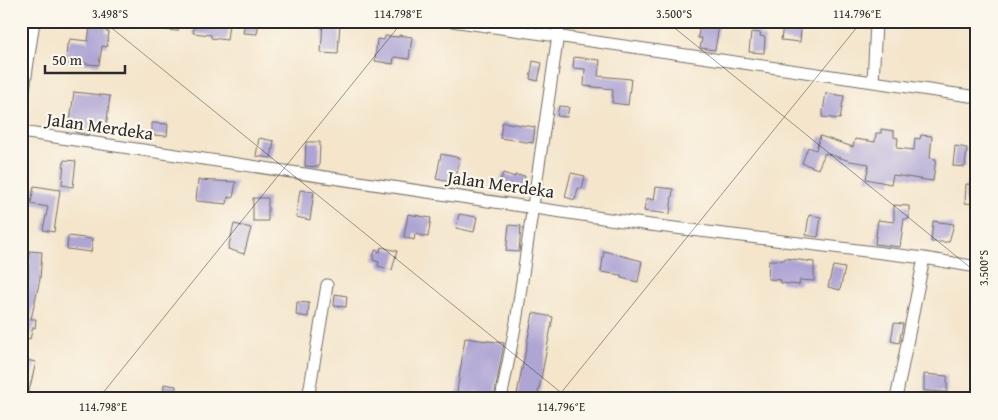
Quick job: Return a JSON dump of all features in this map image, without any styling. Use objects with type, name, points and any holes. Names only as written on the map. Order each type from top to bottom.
[{"type":"street","points":[[21,110],[34,21]]},
{"type":"street","points":[[452,21],[977,97]]},
{"type":"street","points":[[501,399],[516,322],[560,21]]},
{"type":"street","points":[[862,21],[876,23],[873,82]]},
{"type":"street","name":"Jalan Merdeka","points":[[21,132],[532,206],[650,225],[924,258],[977,267]]},
{"type":"street","points":[[896,399],[924,258]]},
{"type":"street","points":[[308,399],[327,285]]},
{"type":"building","points":[[91,21],[107,21],[106,32],[109,32],[107,47],[102,46],[99,65],[66,62],[67,44],[69,44],[70,39],[88,41]]},
{"type":"building","points":[[165,21],[179,21],[178,31],[164,30]]},
{"type":"building","points":[[195,21],[229,24],[227,40],[211,38],[211,35],[193,33]]},
{"type":"building","points":[[245,21],[259,21],[257,34],[243,33]]},
{"type":"building","points":[[323,21],[340,22],[338,54],[321,53]]},
{"type":"building","points":[[700,22],[719,25],[715,50],[700,48],[702,38],[698,38]]},
{"type":"building","points":[[783,25],[801,29],[800,42],[781,40]]},
{"type":"building","points":[[751,32],[761,33],[760,36],[765,37],[764,53],[749,52]]},
{"type":"building","points":[[399,35],[412,37],[409,59],[394,57],[393,64],[375,61],[377,39],[384,40],[385,36],[399,37]]},
{"type":"building","points":[[574,57],[600,60],[598,76],[631,79],[628,105],[612,103],[613,89],[584,86],[585,69],[573,68]]},
{"type":"building","points":[[533,61],[542,63],[538,81],[530,79]]},
{"type":"building","points":[[74,92],[110,96],[106,128],[90,126],[89,135],[75,132],[76,123],[70,122]]},
{"type":"building","points":[[826,93],[844,96],[840,119],[822,117]]},
{"type":"building","points":[[559,106],[569,107],[567,117],[557,116]]},
{"type":"building","points":[[502,122],[535,127],[533,143],[500,138]]},
{"type":"building","points":[[152,123],[168,124],[167,136],[152,135]]},
{"type":"building","points":[[881,129],[894,131],[894,137],[898,138],[897,148],[914,150],[915,138],[920,139],[921,135],[932,136],[930,158],[936,159],[933,181],[893,175],[891,184],[866,179],[869,164],[850,161],[825,153],[818,169],[802,163],[808,147],[816,150],[820,136],[853,147],[855,139],[875,142],[876,133],[881,133]]},
{"type":"building","points":[[259,138],[274,141],[271,158],[256,156]]},
{"type":"building","points":[[306,142],[320,142],[319,167],[305,166]]},
{"type":"building","points":[[955,146],[967,148],[965,167],[953,166]]},
{"type":"building","points":[[441,154],[460,158],[455,183],[436,179]]},
{"type":"building","points":[[64,160],[76,161],[73,187],[62,185]]},
{"type":"building","points":[[503,173],[515,177],[515,175],[525,176],[522,192],[499,185]]},
{"type":"building","points":[[571,173],[585,176],[582,189],[578,188],[575,200],[565,197]]},
{"type":"building","points":[[198,180],[236,182],[233,198],[228,197],[227,204],[196,201]]},
{"type":"building","points":[[966,184],[976,185],[975,204],[965,203]]},
{"type":"building","points":[[34,186],[60,190],[54,232],[43,230],[48,207],[31,204]]},
{"type":"building","points":[[656,187],[673,189],[670,214],[644,211],[646,198],[654,200]]},
{"type":"building","points":[[300,190],[314,192],[310,220],[296,217]]},
{"type":"building","points":[[253,198],[268,198],[268,221],[253,221]]},
{"type":"building","points":[[894,205],[909,206],[909,219],[904,219],[900,247],[875,244],[878,220],[894,222]]},
{"type":"building","points":[[408,214],[431,218],[428,237],[415,234],[414,240],[404,237]]},
{"type":"building","points":[[459,214],[477,217],[474,232],[456,228]]},
{"type":"building","points":[[809,215],[821,217],[818,237],[806,235]]},
{"type":"building","points":[[933,221],[954,224],[949,242],[931,242]]},
{"type":"building","points":[[234,224],[251,228],[244,254],[228,249]]},
{"type":"building","points":[[509,225],[521,226],[519,252],[506,251]]},
{"type":"building","points":[[68,236],[93,239],[91,252],[67,249]]},
{"type":"building","points":[[381,247],[397,251],[392,270],[378,266],[379,262],[373,260],[375,250],[380,252]]},
{"type":"building","points":[[29,251],[42,252],[40,279],[31,319],[36,319],[35,328],[33,327],[30,339],[21,337],[22,305],[28,278]]},
{"type":"building","points":[[604,251],[642,261],[638,282],[621,278],[621,275],[601,272]]},
{"type":"building","points":[[785,258],[814,262],[814,281],[800,280],[799,285],[768,279],[769,260],[784,260]]},
{"type":"building","points":[[833,266],[845,268],[840,290],[828,287]]},
{"type":"building","points":[[335,294],[347,296],[346,307],[334,306]]},
{"type":"building","points":[[297,302],[309,303],[308,317],[296,315]]},
{"type":"building","points":[[533,313],[553,317],[537,399],[516,399]]},
{"type":"building","points":[[894,323],[903,324],[899,343],[891,341]]},
{"type":"building","points":[[465,338],[504,343],[494,398],[474,392],[473,399],[456,399]]},
{"type":"building","points":[[21,359],[36,362],[27,399],[21,399]]},
{"type":"building","points":[[924,374],[947,376],[947,392],[924,391]]},
{"type":"building","points":[[164,384],[176,386],[175,399],[163,399]]}]
